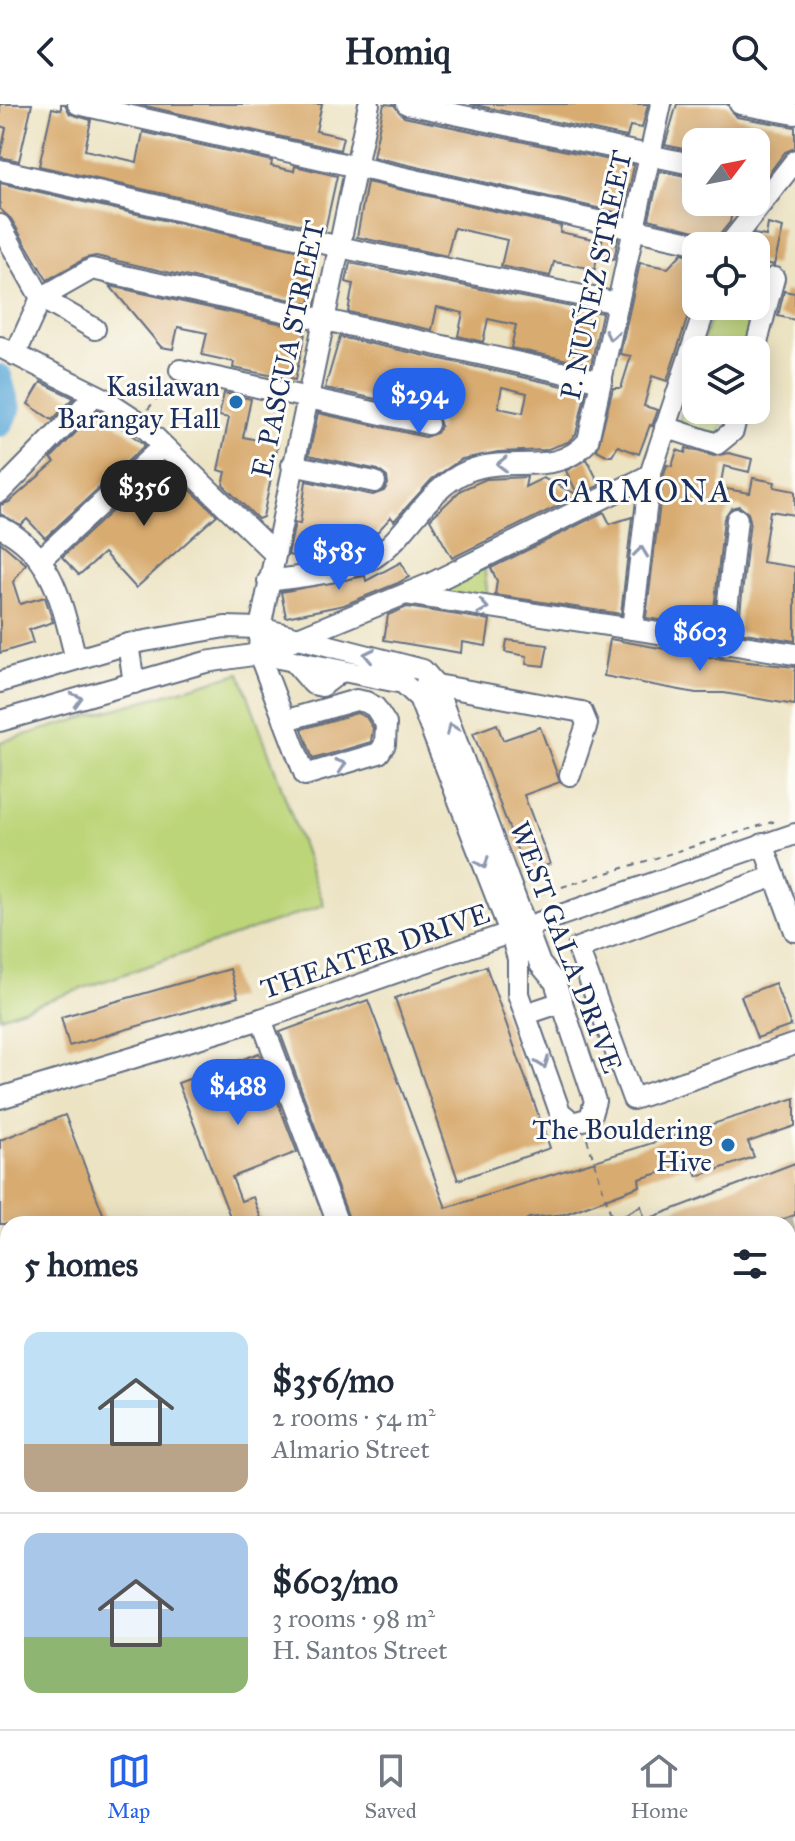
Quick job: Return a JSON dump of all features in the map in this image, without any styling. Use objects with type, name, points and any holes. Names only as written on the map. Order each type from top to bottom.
[{"type":"street","points":[[78,104],[682,239]]},
{"type":"street","name":"E. PASCUA STREET","points":[[259,654],[270,568],[369,104]]},
{"type":"street","points":[[407,104],[682,162]]},
{"type":"street","name":"P. NUÑEZ STREET","points":[[270,568],[310,574],[363,564],[374,557],[441,487],[469,470],[488,464],[550,464],[578,453],[588,441],[661,104]]},
{"type":"street","points":[[740,104],[795,114]]},
{"type":"street","points":[[739,232],[795,161]]},
{"type":"street","points":[[0,170],[340,246],[618,303]]},
{"type":"street","points":[[770,180],[778,182]]},
{"type":"street","points":[[0,225],[41,298],[95,329]]},
{"type":"street","points":[[270,568],[138,421],[95,395],[8,351],[41,298],[92,269],[602,381]]},
{"type":"street","points":[[759,336],[774,278]]},
{"type":"street","points":[[632,629],[650,475],[701,320]]},
{"type":"street","points":[[180,370],[308,395],[428,424]]},
{"type":"street","points":[[0,492],[95,395]]},
{"type":"street","points":[[665,427],[717,444],[733,431],[735,424]]},
{"type":"street","points":[[42,558],[162,447]]},
{"type":"street","points":[[292,465],[375,482]]},
{"type":"street","points":[[435,684],[423,670],[411,664],[296,638],[260,628],[205,629],[128,644],[5,680],[10,718],[206,662],[259,654],[296,638],[406,594],[650,475]]},
{"type":"street","points":[[723,646],[737,519]]},
{"type":"street","points":[[0,527],[42,558],[53,580],[76,659]]},
{"type":"street","points":[[406,594],[723,646],[795,654]]},
{"type":"street","points":[[205,629],[206,662]]},
{"type":"street","points":[[128,644],[134,683]]},
{"type":"street","points":[[259,654],[339,673],[403,683],[410,687],[422,683],[435,684],[582,712],[587,724],[570,775]]},
{"type":"street","points":[[259,654],[287,720],[305,775],[379,753],[387,734],[382,714],[375,707],[356,700],[287,720]]},
{"type":"street","name":"WEST GALA DRIVE","points":[[435,684],[456,768]]},
{"type":"street","name":"WEST GALA DRIVE","points":[[410,687],[456,768],[520,932],[555,982],[595,1101],[594,1110],[582,1122],[573,1123],[560,1112],[518,994],[520,932]]},
{"type":"street","points":[[785,835],[775,876],[795,931]]},
{"type":"street","name":"THEATER DRIVE","points":[[0,1098],[261,1019],[520,932],[785,835]]},
{"type":"street","points":[[775,876],[578,948],[633,1099],[795,1044]]},
{"type":"street","points":[[526,1014],[562,1002]]},
{"type":"street","points":[[261,1019],[335,1216]]},
{"type":"path","points":[[138,421],[180,370]]},
{"type":"path","points":[[539,894],[779,819],[785,835]]},
{"type":"path","points":[[582,1122],[611,1216]]},
{"type":"green space","points":[[710,320],[753,320],[748,336],[704,336]]},
{"type":"green space","points":[[682,411],[682,424],[723,424],[719,437],[678,424]]},
{"type":"green space","points":[[484,563],[488,600],[437,593],[437,584]]},
{"type":"green space","points":[[240,673],[324,905],[0,1017],[0,742]]},
{"type":"building","points":[[0,104],[32,104],[19,161],[0,157],[6,128],[0,126]]},
{"type":"building","points":[[61,104],[65,104],[70,114],[91,120],[85,150],[137,162],[143,132],[272,161],[271,166],[294,171],[295,166],[337,176],[325,230],[39,166],[52,108],[61,110]]},
{"type":"building","points":[[137,104],[322,104],[316,131],[343,137],[340,150]]},
{"type":"building","points":[[384,104],[394,105],[404,117],[634,165],[624,214],[373,157]]},
{"type":"building","points":[[470,104],[648,104],[642,128],[630,126],[627,137]]},
{"type":"building","points":[[677,104],[727,104],[737,117],[795,127],[795,148],[785,152],[770,172],[770,128],[682,128],[682,149],[665,145]]},
{"type":"building","points":[[660,171],[682,175],[682,216],[731,216],[722,232],[699,232],[649,219]]},
{"type":"building","points":[[367,182],[561,226],[560,232],[602,241],[603,236],[618,239],[614,259],[597,256],[595,269],[554,262],[550,276],[501,266],[507,240],[454,228],[447,256],[357,237]]},
{"type":"building","points":[[0,183],[318,255],[310,304],[96,256],[86,258],[47,280],[11,219],[0,209]]},
{"type":"building","points":[[768,224],[783,228],[774,265],[770,264],[770,232],[767,232]]},
{"type":"building","points":[[682,253],[682,320],[687,320],[667,381],[652,376],[644,406],[658,410],[639,454],[618,446],[612,456],[608,456],[597,450],[613,388],[621,388],[631,356],[620,354],[640,263],[668,268]]},
{"type":"building","points":[[350,263],[602,313],[591,365],[511,348],[516,325],[488,319],[483,342],[458,336],[463,313],[437,307],[432,330],[348,312],[353,284],[346,282]]},
{"type":"building","points":[[110,286],[306,329],[295,380],[233,368],[234,362],[202,355],[207,333],[178,327],[173,349],[161,347]]},
{"type":"building","points":[[784,291],[795,293],[795,320],[778,316]]},
{"type":"building","points":[[340,337],[586,391],[576,434],[568,442],[545,450],[498,452],[462,459],[432,479],[394,521],[391,517],[368,546],[349,554],[303,563],[304,558],[288,555],[295,523],[300,524],[306,481],[373,495],[384,491],[388,484],[387,477],[378,470],[309,455],[318,413],[425,437],[437,433],[441,426],[437,415],[431,411],[325,388]],"holes":[[[502,387],[527,393],[523,413],[498,408]]]},
{"type":"building","points":[[41,382],[74,398],[52,420],[28,404]]},
{"type":"building","points":[[224,393],[251,399],[243,437],[278,444],[263,517],[258,519],[223,485],[226,472],[218,470],[229,418],[219,416]]},
{"type":"building","points":[[98,410],[145,445],[45,538],[27,519],[21,525],[0,514],[0,505],[9,502],[55,462],[51,458]]},
{"type":"building","points":[[686,448],[714,456],[729,453],[752,459],[749,472],[724,466],[720,488],[750,493],[753,478],[775,482],[774,487],[795,491],[795,515],[770,511],[762,562],[795,567],[795,641],[738,632],[750,520],[748,513],[739,506],[731,508],[724,518],[712,628],[646,618],[663,478],[667,465],[672,466],[677,450],[685,453]]},
{"type":"building","points":[[587,459],[600,485],[452,558],[430,519],[461,490],[486,479],[527,477],[525,487],[543,478],[578,495],[566,471]]},
{"type":"building","points":[[163,464],[217,515],[136,588],[104,553],[79,575],[62,557]]},
{"type":"building","points":[[604,512],[610,524],[632,517],[621,614],[495,595],[497,581],[491,568]]},
{"type":"building","points":[[0,542],[26,564],[13,582],[20,604],[45,597],[53,622],[29,630],[33,643],[0,653]]},
{"type":"building","points":[[401,562],[409,577],[398,583],[344,605],[286,617],[281,592],[365,576],[366,581]]},
{"type":"building","points":[[407,607],[490,620],[486,646],[462,642],[461,653],[384,640],[388,615]]},
{"type":"building","points":[[610,639],[721,659],[795,667],[795,705],[724,693],[696,693],[604,676]]},
{"type":"building","points":[[507,640],[548,645],[544,666],[526,664],[527,656],[505,652]]},
{"type":"building","points":[[357,713],[366,717],[373,728],[371,742],[313,759],[302,729]]},
{"type":"building","points":[[497,724],[503,740],[540,727],[560,782],[524,795],[550,864],[526,873],[473,733]]},
{"type":"building","points":[[486,966],[550,1148],[458,1180],[395,998]]},
{"type":"building","points":[[230,969],[238,997],[69,1046],[61,1017]]},
{"type":"building","points":[[775,983],[791,1026],[757,1038],[741,996]]},
{"type":"building","points":[[368,1000],[446,1208],[795,1098],[795,1126],[748,1142],[754,1157],[698,1176],[690,1164],[639,1179],[640,1186],[565,1214],[348,1216],[280,1032]]},
{"type":"building","points":[[259,1053],[297,1152],[232,1177],[241,1201],[253,1197],[260,1216],[230,1216],[178,1083]]},
{"type":"building","points":[[65,1115],[104,1216],[0,1216],[0,1140]]},
{"type":"building","points":[[795,1163],[795,1215],[656,1216]]},
{"type":"building","points":[[641,1206],[644,1216],[622,1216]]},
{"type":"waterway","points":[[0,376],[9,409],[0,425]]},
{"type":"place","name":"Kasilawan Barangay Hall","points":[[236,402]]},
{"type":"place","name":"The Bouldering Hive","points":[[728,1145]]},
{"type":"district","name":"CARMONA","points":[[640,491]]}]
